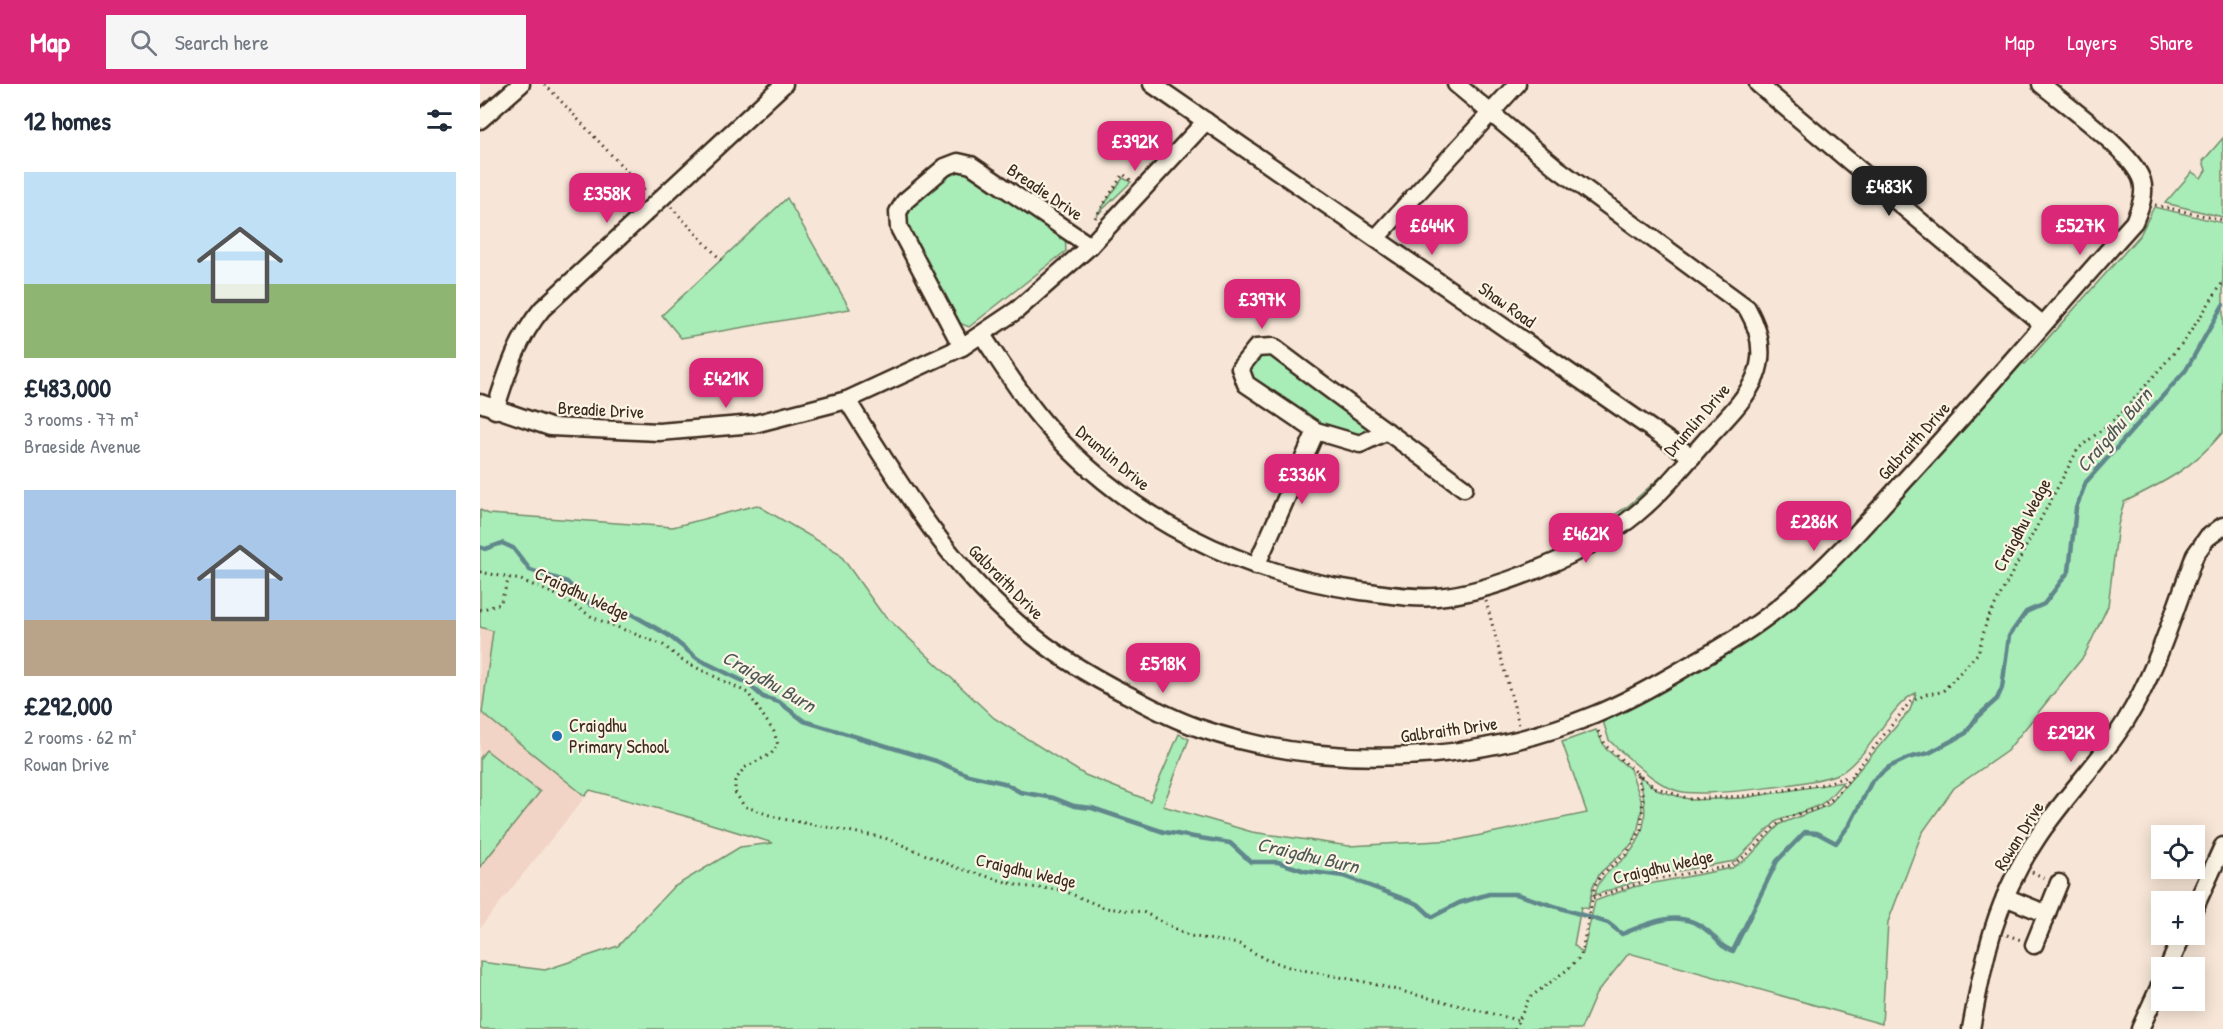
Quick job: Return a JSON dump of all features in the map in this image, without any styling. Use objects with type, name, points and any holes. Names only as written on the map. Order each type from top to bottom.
[{"type":"street","points":[[480,120],[521,84]]},
{"type":"street","points":[[488,406],[526,328],[542,309],[784,84]]},
{"type":"street","name":"Shaw Road","points":[[1152,84],[1692,457]]},
{"type":"street","name":"Drumlin Drive","points":[[982,335],[1048,428],[1122,495],[1196,540],[1256,566],[1287,577],[1411,598],[1439,597],[1486,588],[1552,563],[1612,531],[1657,495],[1757,380],[1762,358],[1761,341],[1756,323],[1747,308],[1558,169],[1456,84]]},
{"type":"street","points":[[1376,238],[1517,84]]},
{"type":"street","points":[[1758,84],[2042,324]]},
{"type":"street","name":"Galbraith Drive","points":[[847,400],[908,496],[938,538],[976,584],[1038,641],[1069,662],[1168,716],[1201,729],[1300,751],[1391,757],[1483,747],[1522,738],[1592,716],[1646,691],[1715,651],[1777,609],[1838,554],[1954,428],[2042,324],[2134,222],[2142,202],[2142,182],[2130,159],[2041,84]]},
{"type":"street","name":"Breadie Drive","points":[[488,406],[550,427],[659,432],[754,424],[847,400],[962,347],[982,335],[1053,281],[1090,246],[1206,121]]},
{"type":"street","name":"Breadie Drive","points":[[962,347],[900,228],[898,212],[905,201],[945,166],[958,162],[971,165],[1090,246]]},
{"type":"street","points":[[1387,431],[1360,444],[1316,431],[1246,384],[1240,368],[1256,348],[1273,347],[1387,431],[1464,488]]},
{"type":"street","points":[[1256,566],[1316,431]]},
{"type":"street","name":"Rowan Drive","points":[[1971,1029],[1992,929],[2019,867],[2037,837],[2124,723],[2150,677],[2195,555],[2207,538],[2223,526]]},
{"type":"street","points":[[2202,891],[2223,846]]},
{"type":"street","points":[[2034,945],[2059,883]]},
{"type":"street","points":[[2005,897],[2047,914]]},
{"type":"street","points":[[2140,1029],[2151,1005]]},
{"type":"path","points":[[545,84],[651,197]]},
{"type":"path","points":[[1098,221],[1093,217],[1123,174],[1134,183]]},
{"type":"path","points":[[667,203],[721,260]]},
{"type":"path","points":[[2164,206],[2223,220]]},
{"type":"path","name":"Craigdhu Wedge","points":[[1593,898],[1649,880],[1731,866],[1749,853],[1774,827],[1788,817],[1819,808],[1835,797],[1910,702],[1928,694],[1942,692],[1978,653],[1987,620],[2079,449],[2121,414],[2185,340],[2223,282]]},
{"type":"path","name":"Craigdhu Wedge","points":[[480,572],[509,578],[559,596],[594,618],[663,645],[683,661],[748,693],[774,732],[778,745],[771,754],[744,768],[735,781],[735,792],[744,806],[778,818],[885,838],[958,868],[1020,886],[1062,890],[1105,908],[1143,912],[1190,936],[1239,944],[1265,959],[1292,968],[1360,981],[1517,1020],[1529,998],[1581,956],[1595,885],[1602,874],[1627,853],[1641,830],[1643,796],[1636,772]]},
{"type":"path","name":"Craigdhu Wedge","points":[[480,610],[500,604],[509,578]]},
{"type":"path","points":[[1486,598],[1516,716]]},
{"type":"path","name":"Craigdhu Wedge","points":[[1592,716],[1606,746],[1636,772],[1654,787],[1690,799],[1746,796],[1824,784],[1850,776]]},
{"type":"path","points":[[2019,867],[2059,883]]},
{"type":"path","points":[[1992,929],[2034,945]]},
{"type":"path","points":[[1515,1029],[1517,1020]]},
{"type":"shaded area","name":"Craigdhu Primary School","points":[[480,627],[549,648],[678,681],[480,928]]},
{"type":"green space","points":[[2223,138],[2223,217],[2165,203],[2192,172],[2201,178],[2206,170],[2203,161]]},
{"type":"green space","points":[[966,170],[1065,236],[1066,251],[969,327],[957,322],[905,223],[904,214],[948,171]]},
{"type":"green space","points":[[1123,178],[1131,182],[1096,216]]},
{"type":"green space","points":[[787,198],[850,309],[681,338],[662,315]]},
{"type":"green space","points":[[2147,206],[2150,206],[2137,232],[2021,362],[2025,364],[2140,235],[2154,207],[2223,223],[2223,432],[2212,445],[2178,473],[2124,502],[2118,525],[2108,606],[2084,656],[2007,751],[1954,788],[1922,833],[1888,922],[1882,1024],[1629,953],[1596,994],[1581,1029],[480,1029],[480,962],[545,970],[618,946],[672,888],[740,847],[773,843],[590,790],[585,796],[482,713],[493,631],[480,627],[480,510],[489,514],[673,527],[757,505],[839,553],[881,612],[994,718],[1085,775],[1150,801],[1179,734],[1189,739],[1163,806],[1252,832],[1349,846],[1457,840],[1587,813],[1562,742],[1596,730],[1606,749],[1630,769],[1642,809],[1632,844],[1600,873],[1593,886],[1588,909],[1581,907],[1574,945],[1583,953],[1595,901],[1633,887],[1732,868],[1750,856],[1780,824],[1829,805],[1910,710],[1916,693],[1901,704],[1865,750],[1842,772],[1830,777],[1787,785],[1710,793],[1678,791],[1653,778],[1609,740],[1602,718],[1777,617]]},
{"type":"green space","points":[[1267,352],[1368,425],[1367,434],[1362,437],[1321,423],[1251,382],[1246,364]]},
{"type":"green space","points":[[1668,470],[1643,497],[1604,526],[1602,523],[1628,506]]},
{"type":"green space","points":[[486,750],[540,792],[480,867],[480,758]]},
{"type":"green space","points":[[1638,775],[1659,791],[1692,800],[1743,798],[1843,782],[1827,800],[1818,806],[1777,821],[1735,861],[1656,875],[1595,895],[1601,880],[1630,853],[1641,833],[1645,811]]},
{"type":"waterway","name":"Craigdhu Burn","points":[[480,547],[485,549],[502,543],[513,548],[530,570],[567,582],[591,605],[626,611],[668,635],[698,659],[747,683],[763,697],[779,702],[804,721],[936,761],[968,775],[1004,783],[1020,792],[1054,798],[1074,806],[1092,808],[1164,832],[1230,843],[1251,862],[1278,862],[1305,871],[1343,876],[1418,904],[1432,917],[1459,903],[1489,894],[1516,894],[1608,923],[1622,934],[1666,919],[1688,920],[1698,924],[1722,945],[1733,951],[1777,861],[1805,832],[1817,833],[1836,843],[1850,824],[1872,781],[1889,767],[1908,758],[1929,753],[1966,733],[1977,717],[1997,699],[2002,688],[2009,636],[2026,612],[2044,604],[2069,571],[2076,508],[2086,482],[2186,370],[2223,305]]},
{"type":"place","name":"Craigdhu Primary School","points":[[557,736]]}]
